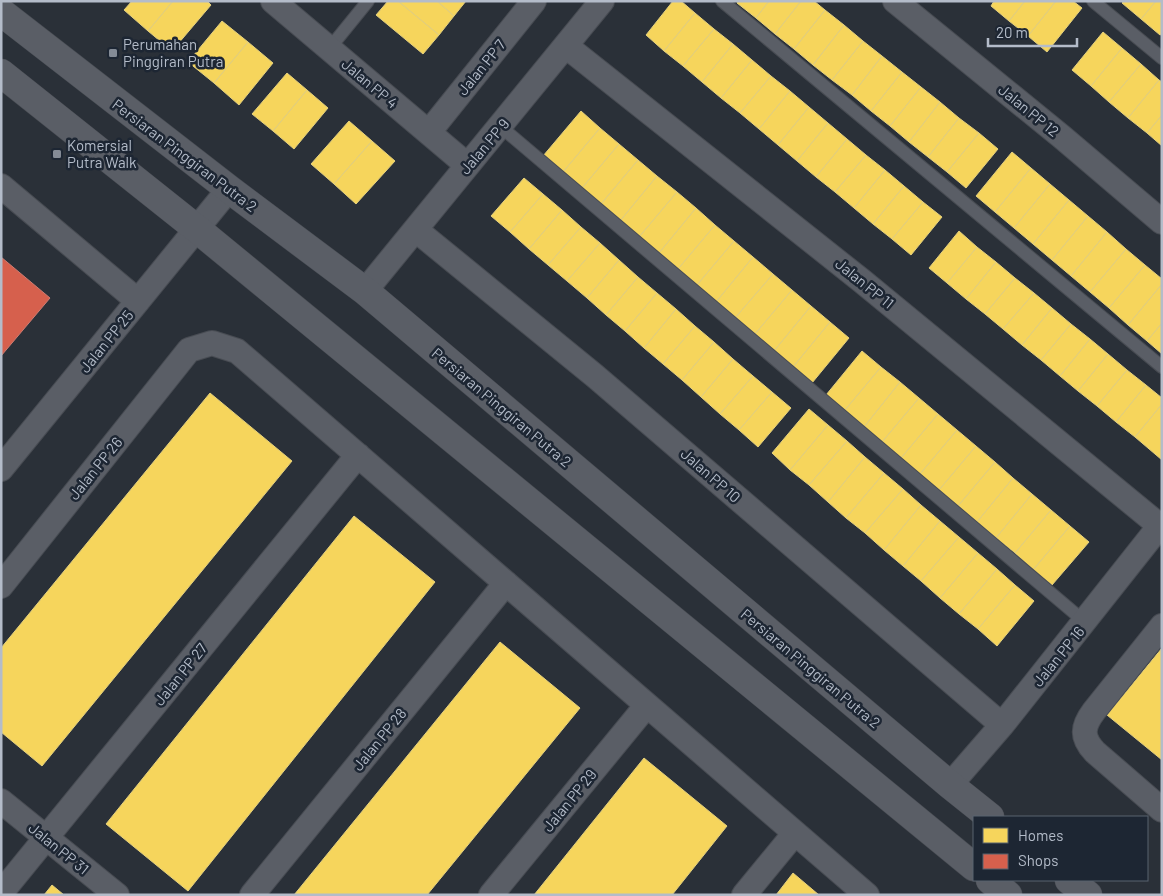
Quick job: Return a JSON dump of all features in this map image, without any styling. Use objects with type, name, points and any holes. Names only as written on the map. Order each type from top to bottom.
[{"type":"street","name":"Jalan PP 4","points":[[272,1],[467,165]]},
{"type":"street","name":"Jalan PP 7","points":[[429,132],[534,1]]},
{"type":"street","name":"Jalan PP 9","points":[[365,291],[467,165],[501,127],[602,1]]},
{"type":"street","name":"Jalan PP 12","points":[[895,1],[1062,137],[1162,222]]},
{"type":"street","name":"Persiaran Pinggiran Putra 2","points":[[1,12],[229,189],[365,291],[989,816]]},
{"type":"street","name":"Jalan PP 11","points":[[566,46],[862,281],[1161,524]]},
{"type":"street","points":[[1,73],[197,228],[973,866]]},
{"type":"street","points":[[138,301],[229,189]]},
{"type":"street","name":"Jalan PP 25","points":[[1,469],[138,301],[2,190]]},
{"type":"street","name":"Jalan PP 10","points":[[416,230],[595,376],[1002,724]]},
{"type":"street","name":"Jalan PP 26","points":[[1,586],[189,350],[212,343],[237,351],[358,455]]},
{"type":"street","points":[[358,455],[866,895]]},
{"type":"street","name":"Jalan PP 27","points":[[1,893],[358,455]]},
{"type":"street","name":"Jalan PP 16","points":[[950,785],[1085,622],[1161,524]]},
{"type":"street","name":"Jalan PP 28","points":[[252,895],[506,583]]},
{"type":"street","points":[[1162,626],[1094,711],[1087,721],[1084,733],[1088,745],[1094,752],[1162,810]]},
{"type":"street","name":"Jalan PP 29","points":[[492,895],[647,705]]},
{"type":"street","name":"Jalan PP 31","points":[[1,801],[117,895]]},
{"type":"street","points":[[744,895],[795,833]]},
{"type":"street","points":[[991,881],[1008,895]]},
{"type":"street","points":[[1070,881],[1088,895]]},
{"type":"lane","points":[[329,49],[368,1]]},
{"type":"lane","points":[[722,1],[1162,367]]},
{"type":"lane","points":[[1093,1],[1162,58]]},
{"type":"lane","points":[[501,127],[1085,622]]},
{"type":"building: Homes","points":[[132,1],[173,1],[148,31],[124,10]]},
{"type":"building: Homes","points":[[173,1],[207,1],[211,5],[172,51],[148,31]]},
{"type":"building: Homes","points":[[388,1],[398,1],[439,35],[423,54],[376,15]]},
{"type":"building: Homes","points":[[398,1],[437,1],[454,16],[439,35]]},
{"type":"building: Homes","points":[[437,1],[466,1],[454,16]]},
{"type":"building: Homes","points":[[673,1],[681,1],[695,13],[664,51],[646,35]]},
{"type":"building: Homes","points":[[738,1],[769,1],[756,18],[737,3]]},
{"type":"building: Homes","points":[[769,1],[801,1],[775,34],[756,18]]},
{"type":"building: Homes","points":[[801,1],[814,1],[825,10],[794,49],[775,34]]},
{"type":"building: Homes","points":[[994,1],[1025,1],[1009,21],[991,6]]},
{"type":"building: Homes","points":[[1025,1],[1056,1],[1028,36],[1009,21]]},
{"type":"building: Homes","points":[[1056,1],[1073,1],[1082,8],[1047,52],[1028,36]]},
{"type":"building: Homes","points":[[1124,1],[1156,1],[1141,19],[1122,3]]},
{"type":"building: Homes","points":[[1156,1],[1162,1],[1162,34],[1160,35],[1141,19]]},
{"type":"building: Homes","points":[[825,10],[844,25],[813,65],[794,49]]},
{"type":"building: Homes","points":[[695,13],[714,29],[683,66],[664,51]]},
{"type":"building: Homes","points":[[222,21],[248,42],[214,83],[188,62]]},
{"type":"building: Homes","points":[[844,25],[863,41],[832,80],[813,65]]},
{"type":"building: Homes","points":[[714,29],[733,44],[702,82],[683,66]]},
{"type":"building: Homes","points":[[1103,32],[1122,48],[1091,86],[1072,70]]},
{"type":"building: Homes","points":[[863,41],[882,56],[852,95],[832,80]]},
{"type":"building: Homes","points":[[248,42],[273,63],[239,105],[214,83]]},
{"type":"building: Homes","points":[[733,44],[752,60],[721,98],[702,82]]},
{"type":"building: Homes","points":[[1122,48],[1141,64],[1109,102],[1091,86]]},
{"type":"building: Homes","points":[[882,56],[902,72],[871,111],[852,95]]},
{"type":"building: Homes","points":[[752,60],[771,76],[740,113],[721,98]]},
{"type":"building: Homes","points":[[1141,64],[1159,80],[1128,118],[1109,102]]},
{"type":"building: Homes","points":[[902,72],[921,87],[890,126],[871,111]]},
{"type":"building: Homes","points":[[287,73],[307,90],[273,131],[252,114]]},
{"type":"building: Homes","points":[[771,76],[790,91],[759,129],[740,113]]},
{"type":"building: Homes","points":[[1159,80],[1162,82],[1162,115],[1147,133],[1128,118]]},
{"type":"building: Homes","points":[[921,87],[940,102],[909,142],[890,126]]},
{"type":"building: Homes","points":[[307,90],[328,108],[294,149],[273,131]]},
{"type":"building: Homes","points":[[790,91],[809,107],[778,145],[759,129]]},
{"type":"building: Homes","points":[[940,102],[959,118],[928,157],[909,142]]},
{"type":"building: Homes","points":[[809,107],[828,123],[797,161],[778,145]]},
{"type":"building: Homes","points":[[581,111],[600,128],[563,172],[543,156]]},
{"type":"building: Homes","points":[[1162,115],[1162,146],[1147,133]]},
{"type":"building: Homes","points":[[959,118],[979,133],[947,172],[928,157]]},
{"type":"building: Homes","points":[[349,121],[372,141],[334,184],[311,164]]},
{"type":"building: Homes","points":[[828,123],[847,139],[816,177],[797,161]]},
{"type":"building: Homes","points":[[600,128],[619,144],[582,188],[563,172]]},
{"type":"building: Homes","points":[[979,133],[998,149],[966,188],[947,172]]},
{"type":"building: Homes","points":[[847,139],[866,155],[835,192],[816,177]]},
{"type":"building: Homes","points":[[372,141],[395,161],[356,204],[334,184]]},
{"type":"building: Homes","points":[[619,144],[638,160],[601,204],[582,188]]},
{"type":"building: Homes","points":[[1012,152],[1031,168],[995,212],[976,196]]},
{"type":"building: Homes","points":[[866,155],[885,170],[854,208],[835,192]]},
{"type":"building: Homes","points":[[638,160],[657,176],[620,221],[601,204]]},
{"type":"building: Homes","points":[[1031,168],[1050,184],[1014,228],[995,212]]},
{"type":"building: Homes","points":[[885,170],[904,186],[873,224],[854,208]]},
{"type":"building: Homes","points":[[657,176],[677,192],[639,237],[620,221]]},
{"type":"building: Homes","points":[[524,178],[543,194],[510,232],[491,216]]},
{"type":"building: Homes","points":[[1050,184],[1069,200],[1033,244],[1014,228]]},
{"type":"building: Homes","points":[[904,186],[923,202],[892,239],[873,224]]},
{"type":"building: Homes","points":[[677,192],[696,208],[659,253],[639,237]]},
{"type":"building: Homes","points":[[543,194],[562,210],[529,249],[510,232]]},
{"type":"building: Homes","points":[[1069,200],[1088,216],[1052,260],[1033,244]]},
{"type":"building: Homes","points":[[923,202],[942,217],[911,255],[892,239]]},
{"type":"building: Homes","points":[[696,208],[715,225],[678,269],[659,253]]},
{"type":"building: Homes","points":[[562,210],[581,227],[548,265],[529,249]]},
{"type":"building: Homes","points":[[1088,216],[1107,232],[1071,276],[1052,260]]},
{"type":"building: Homes","points":[[715,225],[734,241],[697,285],[678,269]]},
{"type":"building: Homes","points":[[581,227],[600,243],[567,281],[548,265]]},
{"type":"building: Homes","points":[[959,231],[977,247],[947,283],[929,268]]},
{"type":"building: Homes","points":[[1107,232],[1126,249],[1090,292],[1071,276]]},
{"type":"building: Homes","points":[[734,241],[753,257],[716,302],[697,285]]},
{"type":"building: Homes","points":[[600,243],[619,260],[587,298],[567,281]]},
{"type":"building: Homes","points":[[977,247],[996,262],[966,299],[947,283]]},
{"type":"building: Homes","points":[[1126,249],[1145,265],[1109,308],[1090,292]]},
{"type":"building: Homes","points":[[753,257],[773,274],[735,318],[716,302]]},
{"type":"building: Homes","points":[[619,260],[638,277],[606,315],[587,298]]},
{"type":"building: Homes","points":[[996,262],[1015,278],[985,314],[966,299]]},
{"type":"building: Homes","points":[[1145,265],[1162,279],[1162,284],[1128,325],[1109,308]]},
{"type":"building: Homes","points":[[773,274],[792,290],[755,334],[735,318]]},
{"type":"building: Homes","points":[[638,277],[657,293],[625,331],[606,315]]},
{"type":"building: Homes","points":[[1015,278],[1034,293],[1003,329],[985,314]]},
{"type":"building: Homes","points":[[1162,284],[1162,323],[1147,341],[1128,325]]},
{"type":"building: Homes","points":[[792,290],[811,306],[774,351],[755,334]]},
{"type":"building: Homes","points":[[657,293],[676,309],[644,348],[625,331]]},
{"type":"building: Homes","points":[[1034,293],[1052,308],[1022,345],[1003,329]]},
{"type":"building: Homes","points":[[811,306],[830,322],[793,367],[774,351]]},
{"type":"building: Homes","points":[[1052,308],[1071,324],[1041,360],[1022,345]]},
{"type":"building: Homes","points":[[676,309],[695,326],[663,364],[644,348]]},
{"type":"building: Homes","points":[[830,322],[849,338],[812,383],[793,367]]},
{"type":"building: Homes","points":[[1162,323],[1162,354],[1147,341]]},
{"type":"building: Homes","points":[[1071,324],[1090,339],[1060,376],[1041,360]]},
{"type":"building: Homes","points":[[695,326],[714,342],[682,380],[663,364]]},
{"type":"building: Homes","points":[[1090,339],[1108,354],[1078,391],[1060,376]]},
{"type":"building: Homes","points":[[714,342],[733,359],[701,397],[682,380]]},
{"type":"building: Homes","points":[[862,351],[881,367],[845,410],[826,395]]},
{"type":"building: Homes","points":[[1108,354],[1127,370],[1097,406],[1078,391]]},
{"type":"building: Homes","points":[[733,359],[753,376],[720,414],[701,397]]},
{"type":"building: Homes","points":[[881,367],[900,382],[864,427],[845,410]]},
{"type":"building: Homes","points":[[1127,370],[1146,385],[1116,422],[1097,406]]},
{"type":"building: Homes","points":[[753,376],[772,392],[739,430],[720,414]]},
{"type":"building: Homes","points":[[900,382],[919,398],[882,442],[864,427]]},
{"type":"building: Homes","points":[[1146,385],[1162,398],[1162,404],[1135,437],[1116,422]]},
{"type":"building: Homes","points":[[772,392],[791,408],[758,447],[739,430]]},
{"type":"building: Homes","points":[[210,393],[292,461],[42,766],[1,732],[1,648]]},
{"type":"building: Homes","points":[[919,398],[938,414],[901,458],[882,442]]},
{"type":"building: Homes","points":[[1162,404],[1162,460],[1135,437]]},
{"type":"building: Homes","points":[[809,409],[828,425],[790,470],[772,453]]},
{"type":"building: Homes","points":[[938,414],[957,430],[920,474],[901,458]]},
{"type":"building: Homes","points":[[828,425],[847,441],[809,485],[790,470]]},
{"type":"building: Homes","points":[[957,430],[976,446],[939,490],[920,474]]},
{"type":"building: Homes","points":[[847,441],[865,457],[828,502],[809,485]]},
{"type":"building: Homes","points":[[976,446],[995,462],[958,506],[939,490]]},
{"type":"building: Homes","points":[[865,457],[884,473],[846,518],[828,502]]},
{"type":"building: Homes","points":[[995,462],[1013,478],[977,522],[958,506]]},
{"type":"building: Homes","points":[[884,473],[903,489],[865,533],[846,518]]},
{"type":"building: Homes","points":[[1013,478],[1032,494],[996,538],[977,522]]},
{"type":"building: Homes","points":[[903,489],[921,505],[884,550],[865,533]]},
{"type":"building: Homes","points":[[1032,494],[1051,510],[1015,553],[996,538]]},
{"type":"building: Homes","points":[[921,505],[940,521],[903,566],[884,550]]},
{"type":"building: Homes","points":[[1051,510],[1070,526],[1033,570],[1015,553]]},
{"type":"building: Homes","points":[[354,516],[435,582],[188,891],[106,824]]},
{"type":"building: Homes","points":[[940,521],[959,537],[921,581],[903,566]]},
{"type":"building: Homes","points":[[1070,526],[1089,542],[1052,585],[1033,570]]},
{"type":"building: Homes","points":[[959,537],[978,553],[940,598],[921,581]]},
{"type":"building: Homes","points":[[978,553],[997,569],[959,614],[940,598]]},
{"type":"building: Homes","points":[[997,569],[1015,585],[978,629],[959,614]]},
{"type":"building: Homes","points":[[1015,585],[1034,601],[997,646],[978,629]]},
{"type":"building: Homes","points":[[500,642],[580,708],[427,895],[294,895]]},
{"type":"building: Homes","points":[[1162,648],[1162,760],[1107,715]]},
{"type":"building: Homes","points":[[644,758],[727,826],[672,895],[534,895]]},
{"type":"building: Homes","points":[[793,873],[819,895],[776,895]]},
{"type":"building: Homes","points":[[52,885],[64,895],[44,895]]},
{"type":"building: Shops","points":[[1,257],[50,298],[1,356]]},
{"type":"place","name":"Perumahan Pinggiran Putra","points":[[113,53]]},
{"type":"place","name":"Komersial Putra Walk","points":[[57,154]]}]
